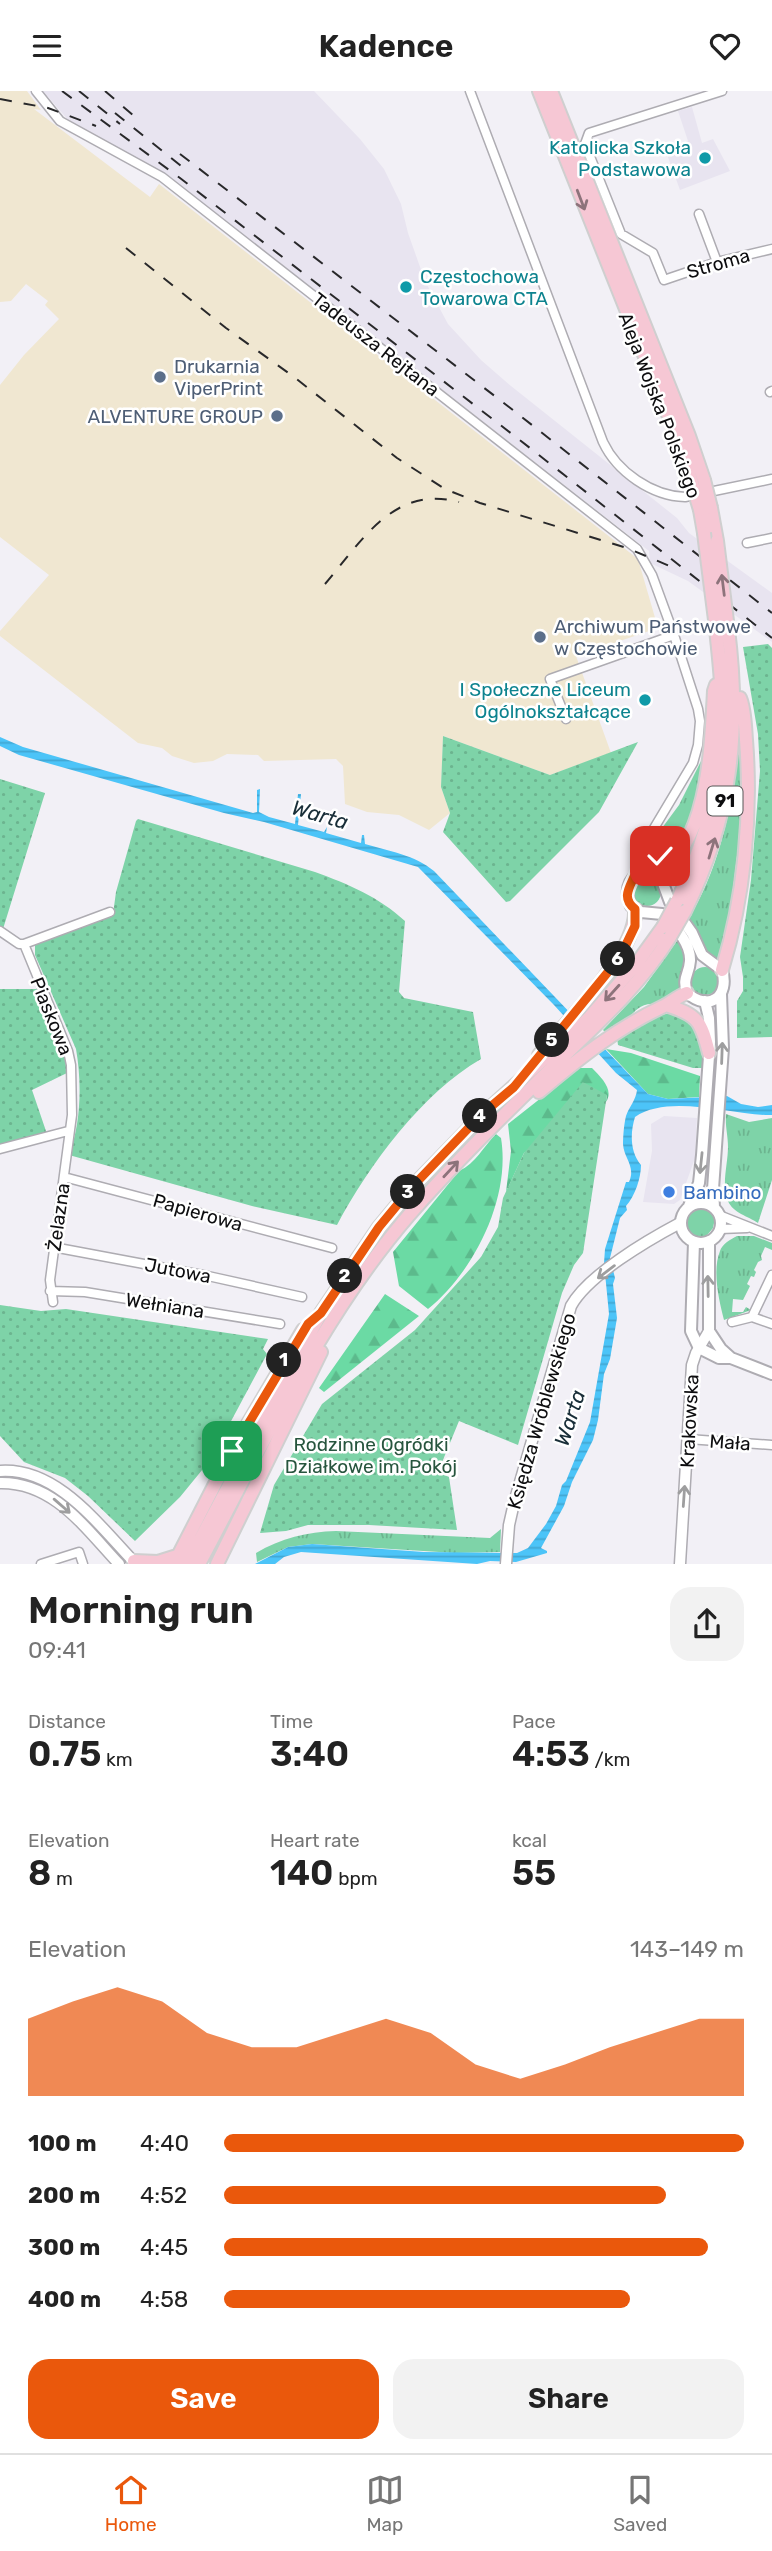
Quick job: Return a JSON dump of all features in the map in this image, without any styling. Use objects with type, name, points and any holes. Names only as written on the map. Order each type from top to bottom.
[{"type":"main road","name":"Aleja Wojska Polskiego","points":[[538,91],[681,447],[698,481]]},
{"type":"main road","name":"Aleja Wojska Polskiego","points":[[200,1564],[306,1363],[394,1234],[487,1131],[593,1022],[637,963],[667,932],[706,867],[726,797],[733,744],[733,685],[717,541],[705,509],[689,436],[551,91]]},
{"type":"main road","name":"Aleja Wojska Polskiego","points":[[681,906],[715,788],[722,730],[715,620],[704,533],[705,509]]},
{"type":"main road","points":[[720,675],[714,691],[703,794],[689,835],[670,866],[652,874],[635,876],[629,884],[627,894],[631,906],[662,914],[685,941],[690,958],[684,977],[687,993],[693,998],[705,1001],[715,999],[721,994]]},
{"type":"main road","points":[[731,1358],[716,1344],[709,1331],[709,1241],[720,1229],[713,1189],[723,1038],[722,970],[736,917],[748,784],[741,702],[733,685]]},
{"type":"main road","points":[[648,839],[660,856],[675,858]]},
{"type":"main road","points":[[652,874],[664,883],[668,899],[702,955],[722,970]]},
{"type":"main road","points":[[635,909],[635,926],[624,949],[579,1007],[572,1042],[608,1037],[637,1018],[666,1005],[673,997],[687,993]]},
{"type":"main road","points":[[705,1001],[710,1027],[699,1183],[680,1223],[685,1235],[694,1242],[709,1241]]},
{"type":"main road","points":[[666,1005],[684,1010],[698,1020],[709,1053]]},
{"type":"main road","name":"Aleja Wojska Polskiego","points":[[180,1561],[321,1313],[387,1217],[481,1115],[572,1042]]},
{"type":"main road","points":[[689,1206],[704,1203],[717,1211]]},
{"type":"main road","points":[[694,1242],[691,1331],[699,1348],[719,1358],[731,1358],[772,1374]]},
{"type":"main road","points":[[217,1564],[321,1352],[323,1338]]},
{"type":"main road","points":[[135,1563],[180,1561]]},
{"type":"street","name":"Tadeusza Rejtana","points":[[36,91],[60,121],[162,177],[637,549],[652,575],[698,709],[698,745],[688,774],[638,857],[635,876]]},
{"type":"street","points":[[470,91],[607,452],[622,468],[646,486],[671,496],[685,497],[772,479]]},
{"type":"street","name":"Stroma","points":[[722,91],[589,133],[585,144],[621,234],[650,250],[664,280],[717,262],[772,249]]},
{"type":"street","points":[[699,213],[717,262]]},
{"type":"street","points":[[747,543],[772,538]]},
{"type":"street","points":[[566,719],[550,680],[674,635]]},
{"type":"street","points":[[642,852],[652,874]]},
{"type":"street","points":[[0,931],[19,944],[24,944],[110,912]]},
{"type":"street","name":"Piaskowa","points":[[24,944],[68,1051],[71,1065],[72,1115],[68,1131]]},
{"type":"street","points":[[0,1149],[68,1131]]},
{"type":"street","name":"Żelazna","points":[[53,1301],[50,1291],[53,1247],[68,1131]]},
{"type":"street","name":"Papierowa","points":[[64,1177],[332,1248]]},
{"type":"street","points":[[717,1211],[772,1236]]},
{"type":"street","name":"Księdza Wróblewskiego","points":[[506,1564],[509,1528],[567,1315],[576,1297],[629,1254],[680,1223]]},
{"type":"street","points":[[720,1229],[757,1228]]},
{"type":"street","name":"Jutowa","points":[[53,1247],[302,1297]]},
{"type":"street","points":[[752,1317],[772,1275]]},
{"type":"street","name":"Wełniana","points":[[50,1291],[85,1292],[280,1324]]},
{"type":"street","points":[[732,1322],[752,1317],[772,1324]]},
{"type":"street","name":"Krakowska","points":[[680,1564],[692,1365],[709,1331]]},
{"type":"street","name":"Mała","points":[[688,1439],[772,1445]]},
{"type":"street","points":[[0,1471],[32,1474],[57,1486],[135,1563]]},
{"type":"street","points":[[0,1483],[25,1485],[49,1495],[62,1504],[119,1564]]},
{"type":"street","points":[[41,1564],[79,1552],[83,1564]]},
{"type":"shaded area","points":[[0,91],[27,91],[41,110],[34,109],[150,197],[159,184],[638,559],[658,628],[576,656],[611,753],[550,775],[443,736],[441,787],[450,813],[429,830],[399,815],[367,812],[345,804],[343,766],[336,759],[264,761],[258,755],[227,754],[213,761],[194,763],[172,756],[162,748],[138,743],[0,636],[0,631],[49,575],[0,537],[0,385],[24,355],[59,319],[45,305],[48,301],[26,284],[11,301],[0,302]]},
{"type":"shaded area","points":[[43,91],[314,91],[360,139],[384,169],[401,204],[425,281],[448,324],[481,360],[511,386],[677,518],[689,533],[772,593],[772,642],[688,581],[650,563],[649,551],[170,177],[70,122]]},
{"type":"shaded area","points":[[692,107],[702,143],[713,139],[730,171],[680,190],[665,149],[688,141],[678,111]]},
{"type":"shaded area","points":[[664,1116],[697,1118],[695,1158],[680,1200],[674,1204],[643,1202],[652,1151],[651,1124]]},
{"type":"green space","points":[[768,644],[772,648],[772,1037],[737,1038],[737,1001],[743,991],[740,957],[751,880],[760,771],[758,734],[743,647]]},
{"type":"green space","points":[[739,712],[743,775],[742,814],[729,922],[719,962],[707,955],[688,920],[711,871],[727,819],[736,766]]},
{"type":"green space","points":[[443,736],[550,775],[638,742],[599,812],[506,902],[443,832],[450,813],[441,787]]},
{"type":"green space","points":[[704,755],[694,814],[675,851],[670,854],[659,850],[662,828],[679,805]]},
{"type":"green space","points":[[0,779],[45,793],[3,929],[0,926]]},
{"type":"green space","points":[[138,819],[315,872],[374,898],[405,921],[399,992],[404,998],[473,1012],[481,1059],[438,1091],[399,1132],[365,1179],[337,1225],[252,1206],[69,1155],[76,1130],[79,1103],[76,1049],[35,955],[35,945],[113,914],[116,892]]},
{"type":"green space","points":[[647,878],[657,882],[661,892],[657,902],[647,906],[637,902],[633,892],[637,882]]},
{"type":"green space","points":[[679,938],[686,954],[682,990],[640,1007],[625,1021],[605,1032],[603,1030],[644,987]]},
{"type":"green space","points":[[705,967],[715,971],[719,981],[715,991],[705,995],[695,991],[691,981],[695,971]]},
{"type":"green space","points":[[0,989],[37,989],[64,1051],[67,1073],[32,1090],[47,1134],[0,1146]]},
{"type":"green space","points":[[675,1013],[690,1021],[699,1034],[703,1068],[693,1068],[618,1045],[617,1038],[638,1025],[652,1018]]},
{"type":"green space","points":[[606,1049],[631,1053],[700,1076],[699,1097],[668,1099],[648,1094]]},
{"type":"green space","points":[[579,1068],[592,1068],[603,1080],[609,1093],[606,1102],[607,1095],[524,1153],[506,1192],[511,1151],[508,1124]]},
{"type":"green space","name":"Rodzinne Ogródki Działkowe im. Pokój","points":[[583,1082],[607,1095],[583,1253],[574,1265],[562,1293],[518,1445],[459,1421],[438,1472],[449,1477],[457,1530],[308,1525],[286,1531],[260,1533],[274,1485],[322,1404],[415,1330],[481,1257],[498,1227],[503,1198],[524,1153]]},
{"type":"green space","points":[[726,1114],[749,1122],[772,1118],[772,1180],[758,1223],[733,1209],[726,1195]]},
{"type":"green space","points":[[496,1134],[501,1138],[503,1161],[494,1209],[474,1254],[445,1293],[428,1309],[399,1286],[393,1252],[459,1171],[475,1159]]},
{"type":"green space","points":[[700,1207],[709,1209],[715,1218],[713,1228],[704,1239],[693,1237],[686,1224],[691,1212]]},
{"type":"green space","points":[[737,1236],[754,1236],[772,1243],[772,1250],[765,1247],[762,1260],[754,1270],[754,1277],[751,1276],[747,1284],[750,1286],[743,1300],[733,1299],[732,1312],[743,1312],[746,1307],[751,1310],[724,1320],[717,1286],[718,1259],[723,1246]]},
{"type":"green space","points":[[385,1294],[419,1316],[324,1392],[319,1388]]},
{"type":"green space","points":[[0,1305],[41,1311],[66,1309],[268,1339],[263,1349],[267,1354],[214,1453],[208,1452],[204,1460],[207,1464],[180,1497],[135,1541],[65,1478],[24,1462],[0,1436]]},
{"type":"green space","points":[[501,1529],[500,1552],[455,1553],[312,1544],[288,1547],[257,1562],[256,1553],[265,1548],[294,1537],[315,1533],[336,1531],[490,1538]]},
{"type":"water","points":[[0,737],[23,747],[253,813],[257,812],[257,790],[260,789],[259,812],[295,824],[298,794],[301,794],[298,825],[324,832],[327,827],[326,833],[361,843],[364,835],[365,844],[410,857],[434,871],[648,1094],[668,1099],[727,1096],[741,1104],[758,1107],[772,1105],[772,1115],[683,1106],[649,1110],[635,1117],[632,1142],[641,1170],[635,1192],[620,1218],[610,1258],[615,1278],[613,1284],[617,1318],[610,1359],[604,1374],[598,1420],[593,1440],[572,1482],[564,1506],[541,1548],[547,1553],[516,1562],[490,1561],[477,1564],[301,1552],[284,1557],[275,1564],[255,1564],[288,1547],[312,1544],[424,1552],[517,1553],[528,1548],[556,1506],[562,1485],[590,1422],[609,1314],[605,1249],[626,1182],[629,1182],[631,1176],[623,1134],[626,1116],[637,1090],[616,1073],[554,1005],[418,867],[19,755],[0,746]]},
{"type":"railway","points":[[62,91],[180,178],[772,638]]},
{"type":"railway","points":[[79,91],[120,124]]},
{"type":"railway","points":[[105,91],[134,116]]},
{"type":"railway","points":[[0,99],[48,108],[96,126]]},
{"type":"railway","points":[[115,113],[186,170]]},
{"type":"railway","points":[[180,154],[772,613]]},
{"type":"railway","points":[[126,248],[397,458],[445,489],[480,503],[627,548],[672,567]]},
{"type":"railway","points":[[325,584],[366,535],[398,509],[416,501],[436,499],[459,502]]},
{"type":"place","name":"Katolicka Szkoła Podstawowa","points":[[705,158]]},
{"type":"place","name":"Częstochowa Towarowa CTA","points":[[406,287]]},
{"type":"place","name":"Drukarnia ViperPrint","points":[[160,377]]},
{"type":"place","name":"ALVENTURE GROUP","points":[[277,416]]},
{"type":"place","name":"Archiwum Państwowe w Częstochowie","points":[[540,637]]},
{"type":"place","name":"I Społeczne Liceum Ogólnokształcące","points":[[645,700]]},
{"type":"place","name":"Bambino","points":[[669,1192]]},
{"type":"route","points":[[232,1451],[278,1370],[308,1324],[321,1313],[379,1227],[413,1186],[481,1115],[514,1087],[616,961],[635,926],[635,909],[631,906],[627,894],[629,884],[635,876],[638,857],[648,839],[660,856]]},
{"type":"water label","name":"Warta","points":[[320,815]]},
{"type":"water label","name":"Warta","points":[[570,1418]]}]
